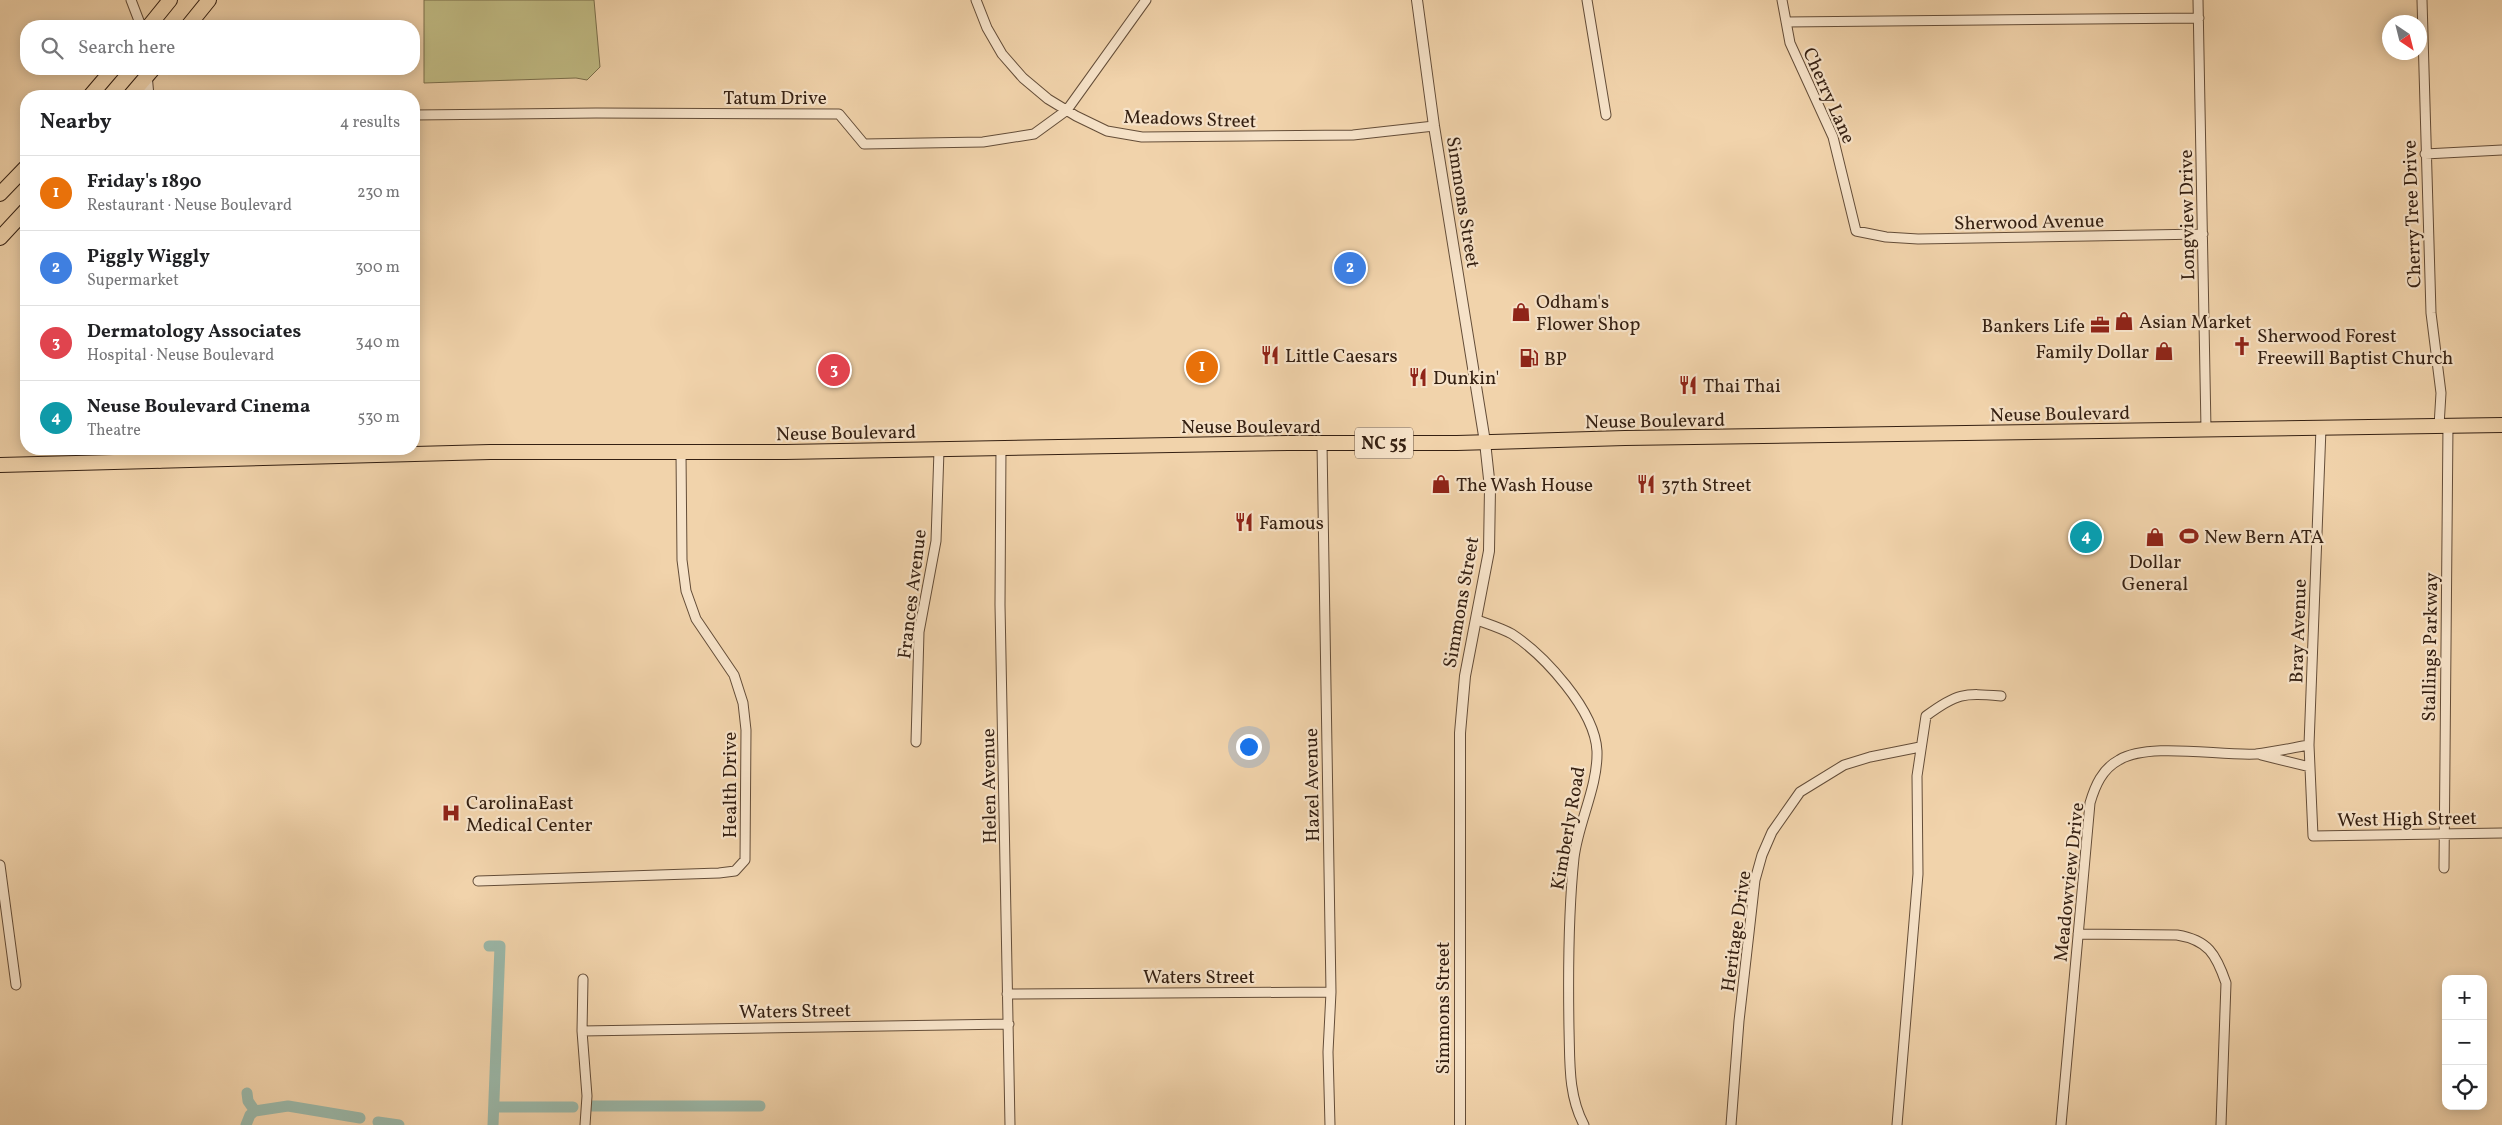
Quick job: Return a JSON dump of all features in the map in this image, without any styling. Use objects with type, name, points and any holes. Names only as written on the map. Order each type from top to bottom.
[{"type":"main road","points":[[154,20],[170,0]]},
{"type":"main road","points":[[193,20],[209,0]]},
{"type":"main road","points":[[95,90],[108,75]]},
{"type":"main road","points":[[135,90],[146,75]]},
{"type":"main road","points":[[0,194],[20,172]]},
{"type":"main road","points":[[0,238],[20,216]]},
{"type":"main road","name":"Neuse Boulevard","points":[[420,452],[681,453],[939,450],[1001,447],[1485,442],[2502,425]]},
{"type":"main road","name":"Neuse Boulevard","points":[[0,466],[159,456],[215,455]]},
{"type":"street","points":[[131,0],[139,20]]},
{"type":"street","name":"Meadows Street","points":[[976,0],[987,28],[1002,54],[1023,78],[1048,99],[1107,131],[1142,137],[1353,135],[1434,126]]},
{"type":"street","name":"Tatum Drive","points":[[420,115],[839,114],[864,144],[983,142],[1018,137],[1034,134],[1067,110],[1146,0]]},
{"type":"street","name":"Simmons Street","points":[[1417,0],[1434,126],[1485,442],[1490,488],[1490,528],[1486,575],[1465,676],[1460,733],[1460,1125]]},
{"type":"street","points":[[1587,0],[1606,115]]},
{"type":"street","name":"Cherry Lane","points":[[1782,0],[1790,43],[1800,69],[1833,137],[1856,231]]},
{"type":"street","name":"Longview Drive","points":[[2198,0],[2206,429]]},
{"type":"street","name":"Cherry Tree Drive","points":[[2422,0],[2431,313],[2444,425]]},
{"type":"street","points":[[1786,22],[2199,18]]},
{"type":"street","points":[[149,75],[149,90]]},
{"type":"street","points":[[2425,154],[2502,150]]},
{"type":"street","name":"Sherwood Avenue","points":[[1856,231],[1886,238],[1918,239],[2203,234]]},
{"type":"street","name":"Stallings Parkway","points":[[2444,425],[2444,868]]},
{"type":"street","name":"Bray Avenue","points":[[2313,836],[2309,745],[2321,428]]},
{"type":"street","name":"Hazel Avenue","points":[[1322,444],[1331,992],[1328,1052],[1330,1125]]},
{"type":"street","name":"Helen Avenue","points":[[1001,447],[1000,605],[1010,1125]]},
{"type":"street","name":"Frances Avenue","points":[[916,742],[919,632],[936,541],[939,450]]},
{"type":"street","name":"Health Drive","points":[[478,881],[719,873],[735,871],[745,860],[746,730],[743,703],[734,675],[696,620],[686,591],[682,560],[681,453]]},
{"type":"street","name":"Kimberly Road","points":[[1477,620],[1510,633],[1533,649],[1572,694],[1589,720],[1597,750],[1592,782],[1575,852],[1569,922],[1570,1082],[1577,1112],[1584,1125]]},
{"type":"street","points":[[1897,1125],[1918,874],[1917,776],[1926,716],[1946,701],[1969,693],[2001,696]]},
{"type":"street","name":"Meadowview Drive","points":[[2061,1125],[2090,804],[2095,786],[2107,769],[2119,760],[2138,752],[2256,754],[2309,745]]},
{"type":"street","name":"Heritage Drive","points":[[1731,1125],[1739,1021],[1755,880],[1762,855],[1772,832],[1800,792],[1844,764],[1920,747]]},
{"type":"street","name":"Meadowview Drive","points":[[2256,754],[2310,767]]},
{"type":"street","name":"West High Street","points":[[2313,836],[2502,833]]},
{"type":"street","points":[[0,865],[16,985]]},
{"type":"street","points":[[2078,934],[2177,935],[2192,938],[2207,945],[2219,963],[2226,983],[2221,1125]]},
{"type":"street","points":[[583,980],[582,1030],[587,1096],[585,1125]]},
{"type":"street","name":"Waters Street","points":[[1007,994],[1331,992]]},
{"type":"street","name":"Waters Street","points":[[582,1030],[1008,1024]]},
{"type":"shaded area","points":[[424,0],[594,0],[600,67],[587,80],[576,78],[424,83]]},
{"type":"waterway","points":[[489,946],[500,946],[493,1125]]},
{"type":"waterway","points":[[247,1093],[248,1101],[255,1111],[288,1106],[360,1118]]},
{"type":"waterway","points":[[592,1106],[760,1106]]},
{"type":"waterway","points":[[495,1107],[573,1107]]},
{"type":"waterway","points":[[246,1125],[250,1115],[255,1111]]},
{"type":"waterway","points":[[378,1122],[399,1125]]},
{"type":"place","name":"Piggly Wiggly","points":[[1350,268]]},
{"type":"place","name":"Odham's Flower Shop","points":[[1521,312]]},
{"type":"place","name":"Asian Market","points":[[2124,321]]},
{"type":"place","name":"Bankers Life","points":[[2100,325]]},
{"type":"place","name":"Sherwood Forest Freewill Baptist Church","points":[[2242,346]]},
{"type":"place","name":"Family Dollar","points":[[2164,351]]},
{"type":"place","name":"Little Caesars","points":[[1270,355]]},
{"type":"place","name":"BP","points":[[1529,358]]},
{"type":"place","name":"Friday's 1890","points":[[1202,367]]},
{"type":"place","name":"Dermatology Associates","points":[[834,370]]},
{"type":"place","name":"Dunkin'","points":[[1418,377]]},
{"type":"place","name":"Thai Thai","points":[[1688,385]]},
{"type":"place","name":"The Wash House","points":[[1441,484]]},
{"type":"place","name":"37th Street","points":[[1646,484]]},
{"type":"place","name":"Famous","points":[[1244,522]]},
{"type":"place","name":"New Bern ATA","points":[[2189,536]]},
{"type":"place","name":"Neuse Boulevard Cinema","points":[[2086,537]]},
{"type":"place","name":"Dollar General","points":[[2155,537]]},
{"type":"place","name":"CarolinaEast Medical Center","points":[[451,813]]}]
